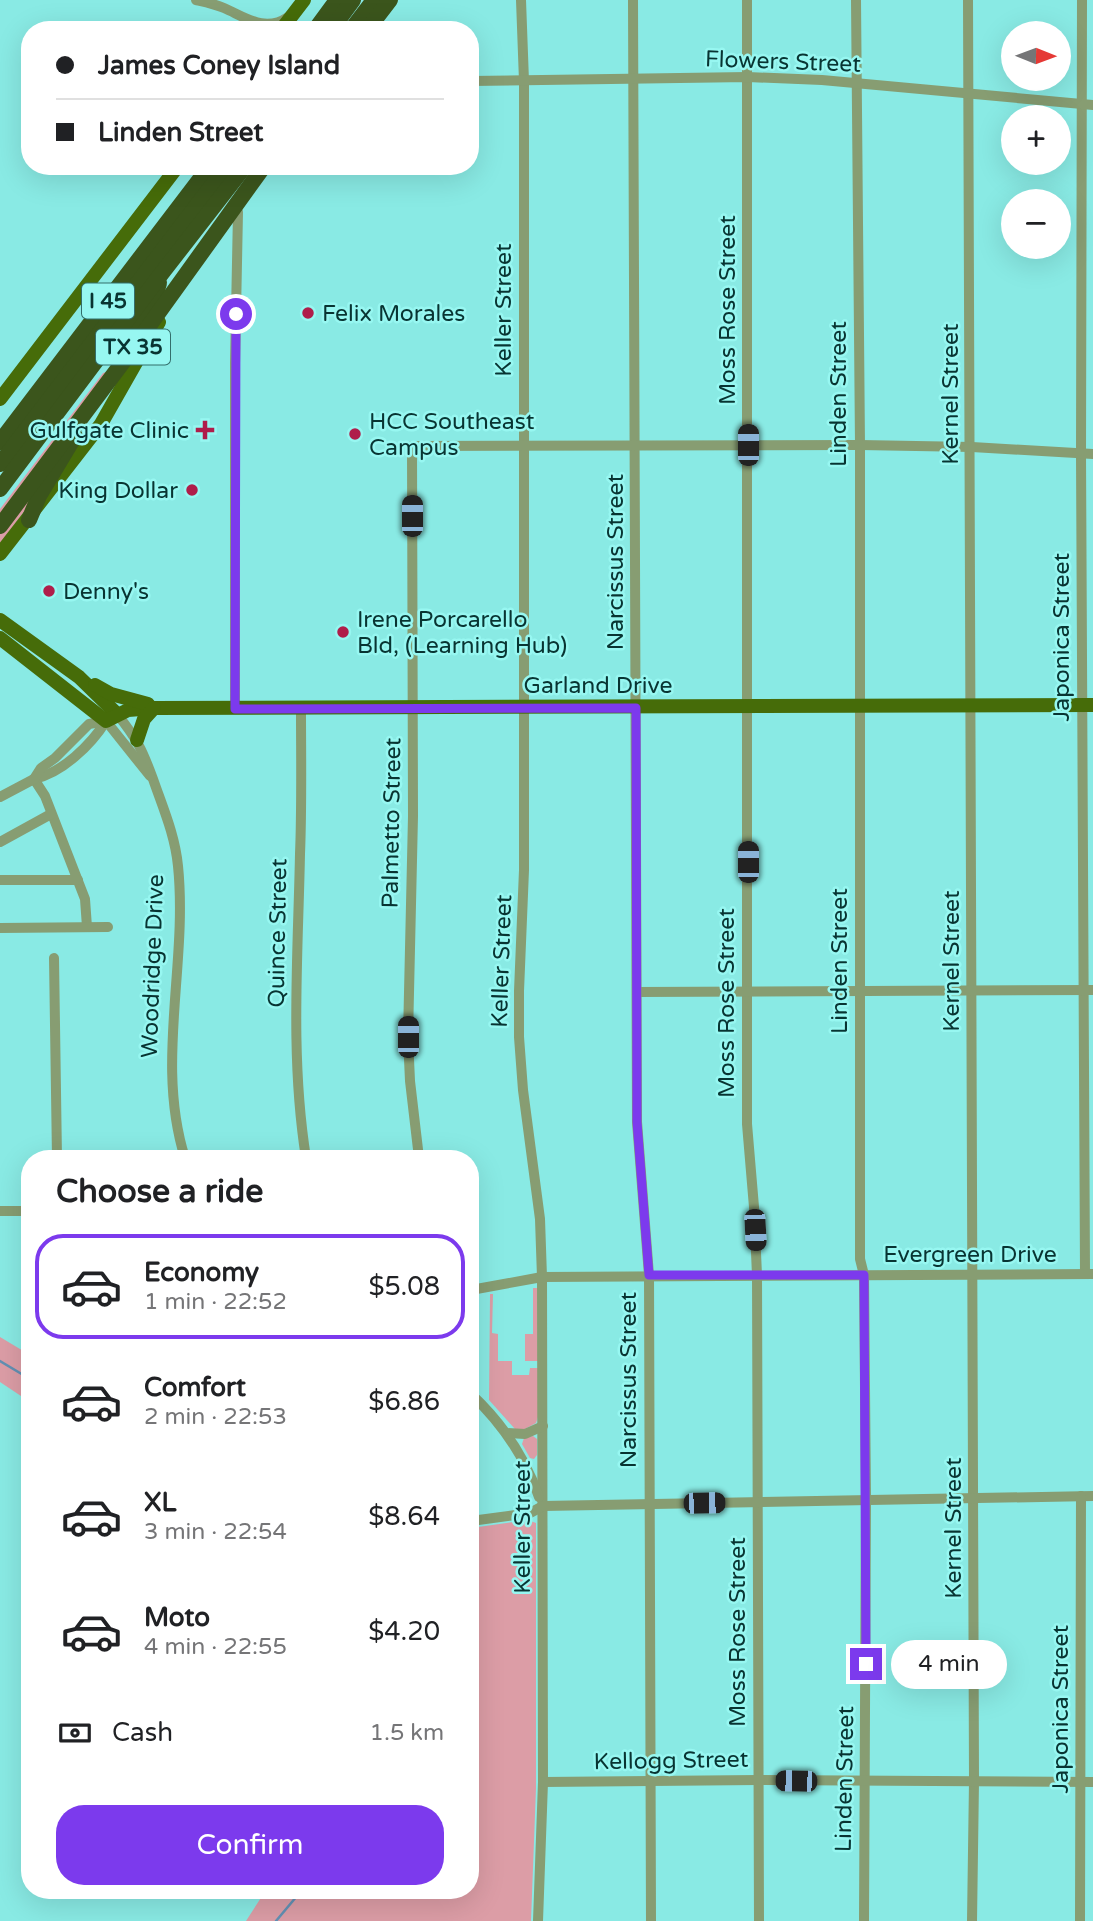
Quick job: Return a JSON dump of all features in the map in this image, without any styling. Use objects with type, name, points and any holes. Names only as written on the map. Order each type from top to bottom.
[{"type":"highway","points":[[321,21],[337,0]]},
{"type":"highway","points":[[338,21],[353,0]]},
{"type":"highway","points":[[358,21],[374,0]]},
{"type":"highway","points":[[374,21],[390,0]]},
{"type":"highway","name":"I 45","points":[[0,442],[203,175]]},
{"type":"highway","name":"I 45","points":[[0,464],[221,175]]},
{"type":"highway","name":"I 45","points":[[0,489],[238,175]]},
{"type":"highway","name":"TX 35","points":[[0,526],[123,362],[258,175]]},
{"type":"highway","points":[[29,520],[39,496],[153,304],[162,273]]},
{"type":"main road","points":[[288,21],[304,0]]},
{"type":"main road","points":[[384,21],[400,0]]},
{"type":"main road","points":[[0,399],[171,175]]},
{"type":"main road","points":[[2,551],[29,520],[101,424],[184,284],[267,175]]},
{"type":"main road","name":"Woodridge Drive","points":[[0,620],[79,677],[112,718]]},
{"type":"main road","name":"Woodridge Drive","points":[[0,638],[112,718]]},
{"type":"main road","points":[[79,677],[111,694],[159,708]]},
{"type":"main road","name":"Garland Drive","points":[[112,718],[128,710],[159,708],[1088,705]]},
{"type":"main road","points":[[137,740],[144,719],[159,708]]},
{"type":"street","points":[[196,0],[225,8],[248,21]]},
{"type":"street","name":"Keller Street","points":[[521,0],[524,80],[525,708],[519,1037],[523,1090],[540,1219],[542,1277],[543,1782],[538,1921]]},
{"type":"street","name":"Narcissus Street","points":[[634,0],[637,1122],[649,1275],[651,1921]]},
{"type":"street","name":"Moss Rose Street","points":[[747,0],[747,1125],[757,1275],[759,1921]]},
{"type":"street","name":"Linden Street","points":[[856,0],[860,445],[860,1259],[864,1275],[866,1500],[864,1921]]},
{"type":"street","name":"Kernel Street","points":[[968,0],[972,447],[972,1921]]},
{"type":"street","name":"Japonica Street","points":[[1082,0],[1088,104],[1081,454],[1088,705],[1089,1274]]},
{"type":"street","points":[[225,8],[236,21]]},
{"type":"street","points":[[279,21],[295,12]]},
{"type":"street","name":"Flowers Street","points":[[479,81],[747,77],[822,80],[1088,104]]},
{"type":"street","points":[[235,709],[235,354],[238,212]]},
{"type":"street","points":[[524,445],[860,445],[972,447],[1093,454]]},
{"type":"street","name":"Palmetto Street","points":[[418,1150],[408,1037],[413,816],[412,446],[524,445]]},
{"type":"street","name":"Quince Street","points":[[301,709],[296,990],[297,1064],[305,1150]]},
{"type":"street","points":[[0,797],[34,779],[41,768],[89,724],[112,718]]},
{"type":"street","name":"Woodridge Drive","points":[[112,718],[137,740],[168,818],[178,864],[179,908],[171,1077],[172,1106],[183,1150]]},
{"type":"street","name":"Woodridge Drive","points":[[112,718],[140,766],[152,778]]},
{"type":"street","points":[[34,779],[44,796],[85,899],[87,928]]},
{"type":"street","points":[[0,842],[51,814]]},
{"type":"street","points":[[0,880],[78,880]]},
{"type":"street","points":[[0,928],[108,928]]},
{"type":"street","points":[[54,958],[57,1150]]},
{"type":"street","points":[[637,992],[1088,990]]},
{"type":"street","points":[[0,1211],[21,1211]]},
{"type":"street","name":"Evergreen Drive","points":[[479,1289],[542,1277],[1089,1274]]},
{"type":"street","points":[[479,1402],[506,1433],[531,1474],[543,1506]]},
{"type":"street","points":[[506,1433],[525,1434],[542,1426]]},
{"type":"street","points":[[479,1520],[530,1513],[543,1506],[1087,1496]]},
{"type":"street","name":"Japonica Street","points":[[1080,1921],[1087,1782],[1087,1496]]},
{"type":"street","name":"Kellogg Street","points":[[543,1782],[1087,1782]]},
{"type":"shaded area","points":[[109,371],[29,505],[0,544],[0,509],[103,373]]},
{"type":"shaded area","points":[[533,1288],[537,1288],[538,1361],[525,1361],[525,1334],[533,1334]]},
{"type":"shaded area","points":[[490,1294],[493,1294],[492,1333],[498,1334],[498,1361],[512,1361],[512,1375],[529,1375],[530,1368],[538,1368],[538,1417],[536,1423],[523,1430],[515,1429],[489,1400]]},
{"type":"shaded area","points":[[0,1337],[21,1350],[21,1396],[0,1382]]},
{"type":"shaded area","points":[[533,1436],[537,1439],[537,1455],[534,1459],[530,1458],[522,1444],[524,1438]]},
{"type":"shaded area","points":[[528,1520],[536,1523],[536,1788],[531,1921],[246,1921],[260,1899],[479,1899],[479,1527]]},
{"type":"waterway","points":[[0,1361],[21,1374]]},
{"type":"waterway","points":[[276,1921],[294,1899]]},
{"type":"place","name":"Felix Morales","points":[[308,313]]},
{"type":"place","name":"Gulfgate Clinic","points":[[205,430]]},
{"type":"place","name":"HCC Southeast Campus","points":[[355,434]]},
{"type":"place","name":"King Dollar","points":[[192,490]]},
{"type":"place","name":"Denny's","points":[[49,591]]},
{"type":"place","name":"Irene Porcarello Bld, (Learning Hub)","points":[[343,632]]},
{"type":"route","points":[[236,314],[235,709],[636,708],[637,1122],[649,1275],[864,1275],[866,1664]]}]
